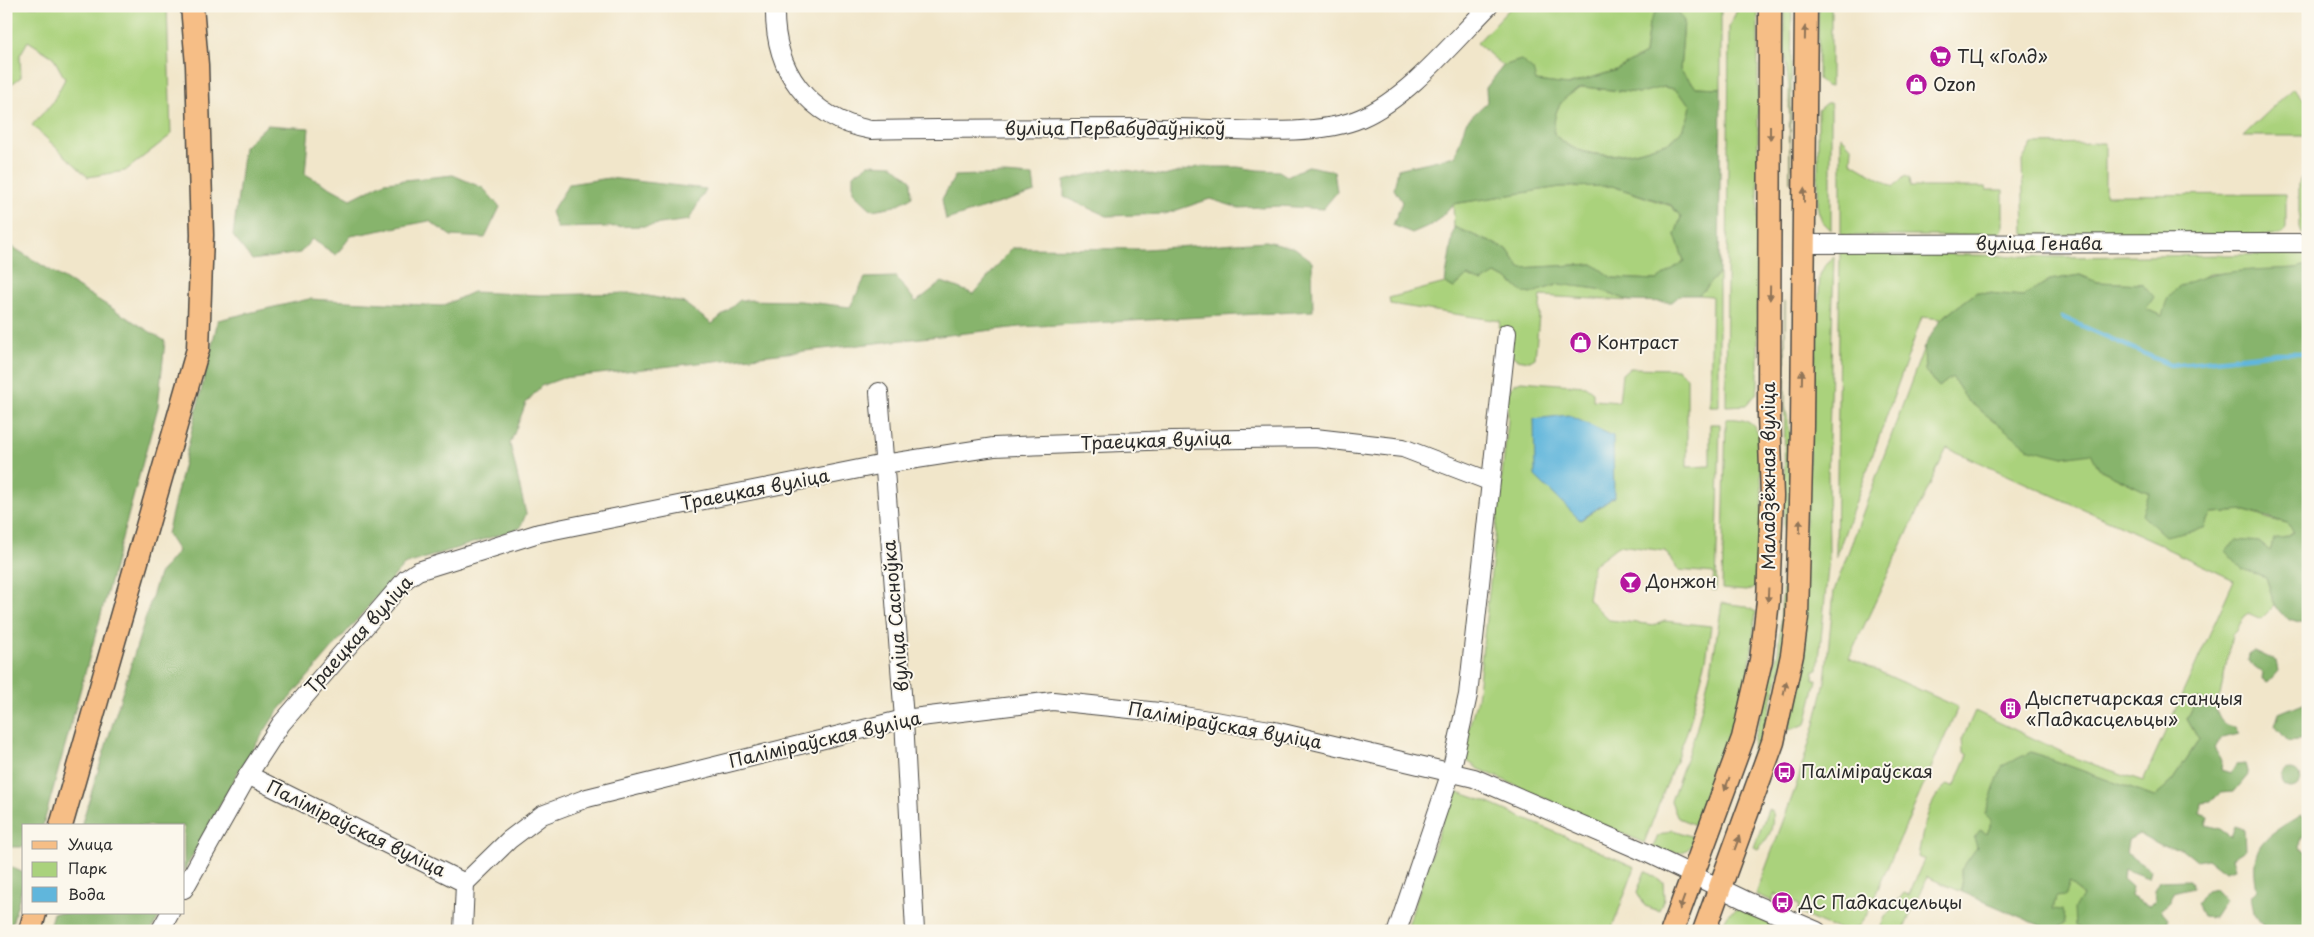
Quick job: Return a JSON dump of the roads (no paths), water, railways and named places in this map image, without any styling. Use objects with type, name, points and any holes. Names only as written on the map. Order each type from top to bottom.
[{"type":"main road","points":[[62,824],[198,350],[202,235],[197,65],[192,6]]},
{"type":"main road","name":"Маладзёжная вуліца","points":[[1672,931],[1743,738],[1761,660],[1768,601],[1772,496],[1769,415],[1770,6]]},
{"type":"main road","name":"Маладзёжная вуліца","points":[[1704,931],[1773,742],[1792,655],[1799,561],[1806,6]]},
{"type":"main road","name":"вуліца Генава","points":[[1770,244],[1804,244]]},
{"type":"main road","points":[[30,931],[35,914]]},
{"type":"street","name":"вуліца Первабудаўнікоў","points":[[774,6],[774,24],[782,60],[794,82],[809,101],[829,116],[851,126],[871,130],[1173,128],[1301,130],[1334,126],[1361,118],[1386,105],[1409,86],[1489,6]]},
{"type":"street","name":"вуліца Генава","points":[[1804,244],[2308,243]]},
{"type":"street","points":[[1397,931],[1451,772],[1468,695],[1489,481],[1507,333]]},
{"type":"street","name":"вуліца Сасноўка","points":[[879,392],[904,719],[915,931]]},
{"type":"street","name":"Траецкая вуліца","points":[[185,887],[248,775],[281,724],[406,579],[418,571],[538,533],[884,464],[994,446],[1172,440],[1315,438],[1403,448],[1489,481]]},
{"type":"street","name":"Паліміраўская вуліца","points":[[463,931],[465,883],[509,840],[542,816],[588,798],[904,719],[1053,701],[1159,712],[1270,730],[1451,772],[1492,784],[1720,888],[1779,924],[1817,931]]},
{"type":"street","name":"Паліміраўская вуліца","points":[[248,775],[465,883]]},
{"type":"street","points":[[160,931],[169,914]]},
{"type":"water","points":[[1568,415],[1613,436],[1614,497],[1580,520],[1535,476],[1534,419]]},
{"type":"waterway","points":[[2062,317],[2170,365],[2277,353],[2308,353]]},
{"type":"place","name":"ТЦ «Голд»","points":[[1941,57]]},
{"type":"place","name":"Ozon","points":[[1917,85]]},
{"type":"place","name":"Контраст","points":[[1581,343]]},
{"type":"place","name":"Донжон","points":[[1630,582]]},
{"type":"place","name":"Дыспетчарская станцыя «Падкасцельцы»","points":[[2010,709]]},
{"type":"place","name":"Паліміраўская","points":[[1785,772]]},
{"type":"place","name":"ДС Падкасцельцы","points":[[1783,903]]}]
